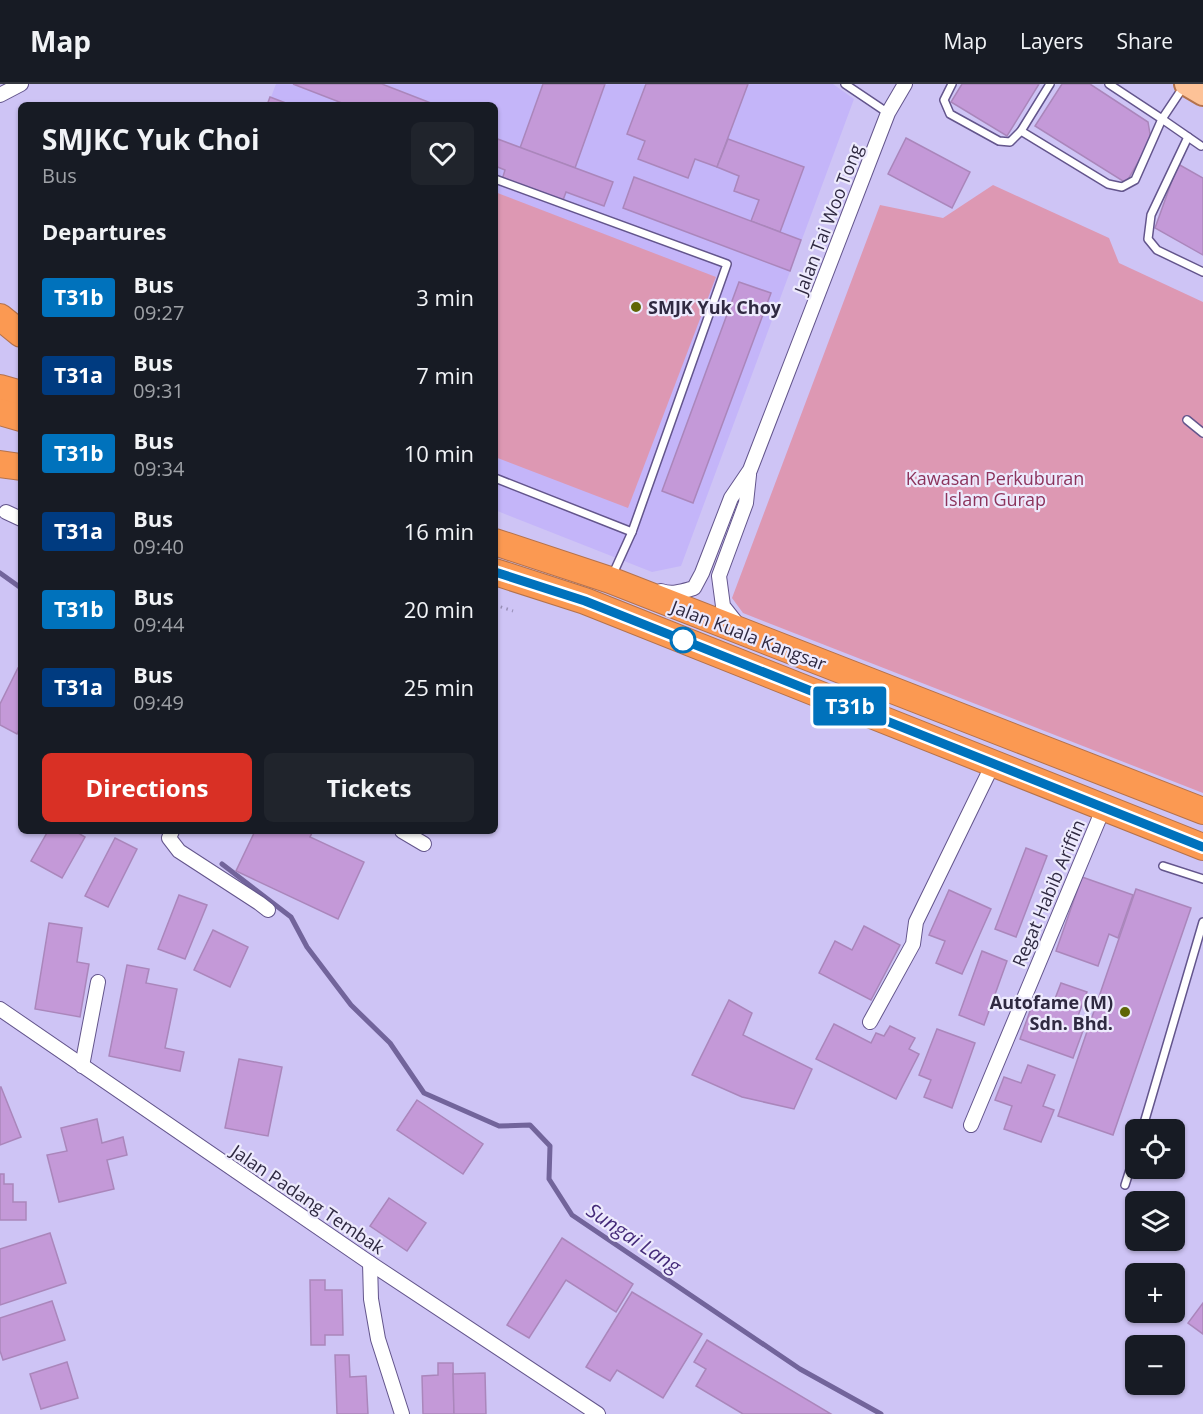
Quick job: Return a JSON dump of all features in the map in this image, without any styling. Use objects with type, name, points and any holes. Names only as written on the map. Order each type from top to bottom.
[{"type":"highway","points":[[0,317],[18,332]]},
{"type":"highway","points":[[0,388],[18,393]]},
{"type":"highway","points":[[0,412],[18,417]]},
{"type":"highway","name":"Jalan Kuala Kangsar","points":[[498,542],[621,584],[1203,811]]},
{"type":"highway","name":"Jalan Kuala Kangsar","points":[[498,573],[585,601],[1203,847]]},
{"type":"street","points":[[0,94],[21,84]]},
{"type":"street","name":"Jalan Tai Woo Tong","points":[[621,584],[669,593],[694,588],[731,498],[750,470],[888,113],[905,84]]},
{"type":"street","name":"Jalan Tai Woo Tong","points":[[746,634],[723,606],[719,576],[746,503],[750,470]]},
{"type":"street","points":[[6,512],[18,518]]},
{"type":"street","points":[[870,1022],[913,944],[916,922],[993,764]]},
{"type":"street","name":"Regat Habib Ariffin","points":[[971,1125],[1104,807]]},
{"type":"street","points":[[167,834],[179,851],[268,910]]},
{"type":"street","points":[[407,834],[424,844]]},
{"type":"street","points":[[82,1066],[98,982]]},
{"type":"street","name":"Jalan Padang Tembak","points":[[0,1009],[369,1263],[598,1414]]},
{"type":"street","points":[[369,1263],[371,1299],[378,1339],[402,1414]]},
{"type":"lane","points":[[845,84],[888,113]]},
{"type":"lane","points":[[952,84],[944,100],[950,114],[999,141],[1010,142],[1021,131],[1050,84]]},
{"type":"lane","points":[[1109,84],[1201,146]]},
{"type":"lane","points":[[1021,131],[1108,184],[1122,187],[1135,180],[1162,118],[1194,87]]},
{"type":"lane","points":[[1188,137],[1150,215],[1148,239],[1157,250],[1203,272]]},
{"type":"lane","points":[[498,180],[727,264],[632,532],[621,584]]},
{"type":"lane","points":[[1187,420],[1203,433]]},
{"type":"lane","points":[[498,479],[632,532]]},
{"type":"lane","points":[[1163,866],[1203,879]]},
{"type":"lane","points":[[1145,1119],[1203,922]]},
{"type":"lane","points":[[1125,1185],[1127,1179]]},
{"type":"path","points":[[498,606],[513,611]]},
{"type":"shaded area","name":"SMJK Yuk Choy","points":[[276,84],[833,84],[854,99],[681,566],[652,572],[498,511],[498,102],[269,102]]},
{"type":"green space","name":"Kawasan Perkuburan Islam Gurap","points":[[993,185],[1109,238],[1119,263],[1203,302],[1203,793],[743,613],[732,598],[880,205],[943,218]]},
{"type":"green space","points":[[498,193],[716,277],[628,508],[498,458]]},
{"type":"building","points":[[293,84],[382,84],[428,102],[339,102]]},
{"type":"building","points":[[543,84],[605,84],[575,168],[520,148]]},
{"type":"building","points":[[646,84],[748,84],[717,167],[695,159],[688,178],[638,159],[645,141],[627,134]]},
{"type":"building","points":[[962,84],[1039,84],[1007,136],[951,102]]},
{"type":"building","points":[[1062,84],[1090,84],[1148,122],[1151,140],[1126,183],[1035,126]]},
{"type":"building","points":[[270,97],[283,102],[268,102]]},
{"type":"building","points":[[906,138],[970,172],[952,208],[888,174]]},
{"type":"building","points":[[498,139],[613,182],[604,206],[566,192],[562,203],[502,180],[505,170],[498,167]]},
{"type":"building","points":[[728,139],[804,167],[780,232],[751,221],[759,200],[734,191],[739,176],[717,167]]},
{"type":"building","points":[[1178,164],[1203,178],[1203,255],[1155,228]]},
{"type":"building","points":[[634,177],[801,240],[790,271],[623,208]]},
{"type":"building","points":[[739,282],[771,293],[693,503],[662,491]]},
{"type":"building","points":[[18,668],[17,734],[0,725],[0,704]]},
{"type":"building","points":[[46,834],[80,834],[85,837],[62,878],[31,861]]},
{"type":"building","points":[[254,834],[312,834],[310,837],[364,862],[338,919],[236,871]]},
{"type":"building","points":[[115,838],[137,849],[108,907],[85,896]]},
{"type":"building","points":[[1026,848],[1047,856],[1016,937],[995,929]]},
{"type":"building","points":[[1082,877],[1133,895],[1118,938],[1109,934],[1098,966],[1056,951]]},
{"type":"building","name":"Autofame (M) Sdn. Bhd.","points":[[1136,889],[1191,908],[1113,1135],[1058,1116]]},
{"type":"building","points":[[949,890],[991,909],[962,974],[936,963],[945,941],[929,935]]},
{"type":"building","points":[[179,895],[207,905],[185,959],[158,949]]},
{"type":"building","points":[[49,923],[82,928],[77,962],[89,964],[80,1017],[35,1009]]},
{"type":"building","points":[[864,926],[900,945],[871,1000],[819,973],[835,941],[852,950]]},
{"type":"building","points":[[213,930],[248,947],[230,987],[194,970]]},
{"type":"building","points":[[982,951],[1007,961],[984,1025],[959,1015]]},
{"type":"building","points":[[127,965],[149,969],[146,983],[177,989],[165,1048],[184,1052],[180,1071],[109,1056]]},
{"type":"building","points":[[1061,983],[1087,992],[1075,1024],[1084,1028],[1073,1058],[1020,1039],[1035,997],[1053,1004]]},
{"type":"building","points":[[729,1000],[752,1013],[743,1035],[812,1069],[794,1109],[742,1097],[692,1075]]},
{"type":"building","points":[[834,1024],[871,1043],[876,1033],[884,1036],[890,1026],[915,1038],[909,1049],[919,1054],[896,1099],[816,1059]]},
{"type":"building","points":[[937,1029],[975,1043],[952,1108],[924,1097],[931,1080],[919,1075]]},
{"type":"building","points":[[239,1059],[282,1067],[268,1136],[225,1128]]},
{"type":"building","points":[[1028,1065],[1055,1075],[1043,1106],[1054,1110],[1041,1142],[1004,1129],[1012,1106],[995,1100],[1004,1077],[1021,1083]]},
{"type":"building","points":[[0,1087],[21,1137],[0,1145]]},
{"type":"building","points":[[417,1100],[483,1144],[463,1174],[397,1130]]},
{"type":"building","points":[[97,1119],[102,1143],[123,1137],[127,1155],[107,1160],[114,1189],[59,1202],[47,1155],[67,1151],[61,1128]]},
{"type":"building","points":[[0,1174],[4,1174],[4,1184],[13,1184],[13,1202],[26,1202],[26,1220],[0,1220]]},
{"type":"building","points":[[389,1198],[426,1223],[407,1251],[370,1226]]},
{"type":"building","points":[[50,1233],[66,1283],[0,1305],[0,1249]]},
{"type":"building","points":[[562,1238],[633,1284],[616,1312],[566,1280],[529,1338],[507,1325]]},
{"type":"building","points":[[310,1280],[325,1280],[325,1290],[342,1290],[343,1335],[325,1335],[325,1345],[311,1345]]},
{"type":"building","points":[[632,1292],[702,1334],[663,1398],[617,1370],[610,1381],[586,1367]]},
{"type":"building","points":[[52,1301],[65,1340],[3,1360],[0,1351],[0,1318]]},
{"type":"building","points":[[1203,1303],[1203,1334],[1188,1323]]},
{"type":"building","points":[[707,1340],[831,1414],[743,1414],[696,1386],[706,1369],[694,1362]]},
{"type":"building","points":[[335,1355],[349,1355],[350,1377],[366,1376],[368,1414],[337,1414]]},
{"type":"building","points":[[67,1362],[78,1398],[41,1409],[30,1374]]},
{"type":"building","points":[[438,1363],[453,1363],[454,1414],[423,1414],[422,1376],[438,1375]]},
{"type":"building","points":[[485,1373],[486,1414],[454,1414],[453,1374]]},
{"type":"waterway","name":"Sungai Lang","points":[[0,573],[18,586]]},
{"type":"waterway","name":"Sungai Lang","points":[[222,864],[291,917],[307,947],[351,1005],[390,1043],[424,1093],[499,1126],[530,1125],[550,1146],[549,1179],[572,1215],[800,1369],[881,1414]]},
{"type":"bus line","name":"T31b","points":[[498,573],[585,601],[1203,847]]},
{"type":"place","name":"SMJK Yuk Choy","points":[[636,307]]},
{"type":"place","name":"Autofame (M) Sdn. Bhd.","points":[[1125,1012]]}]
